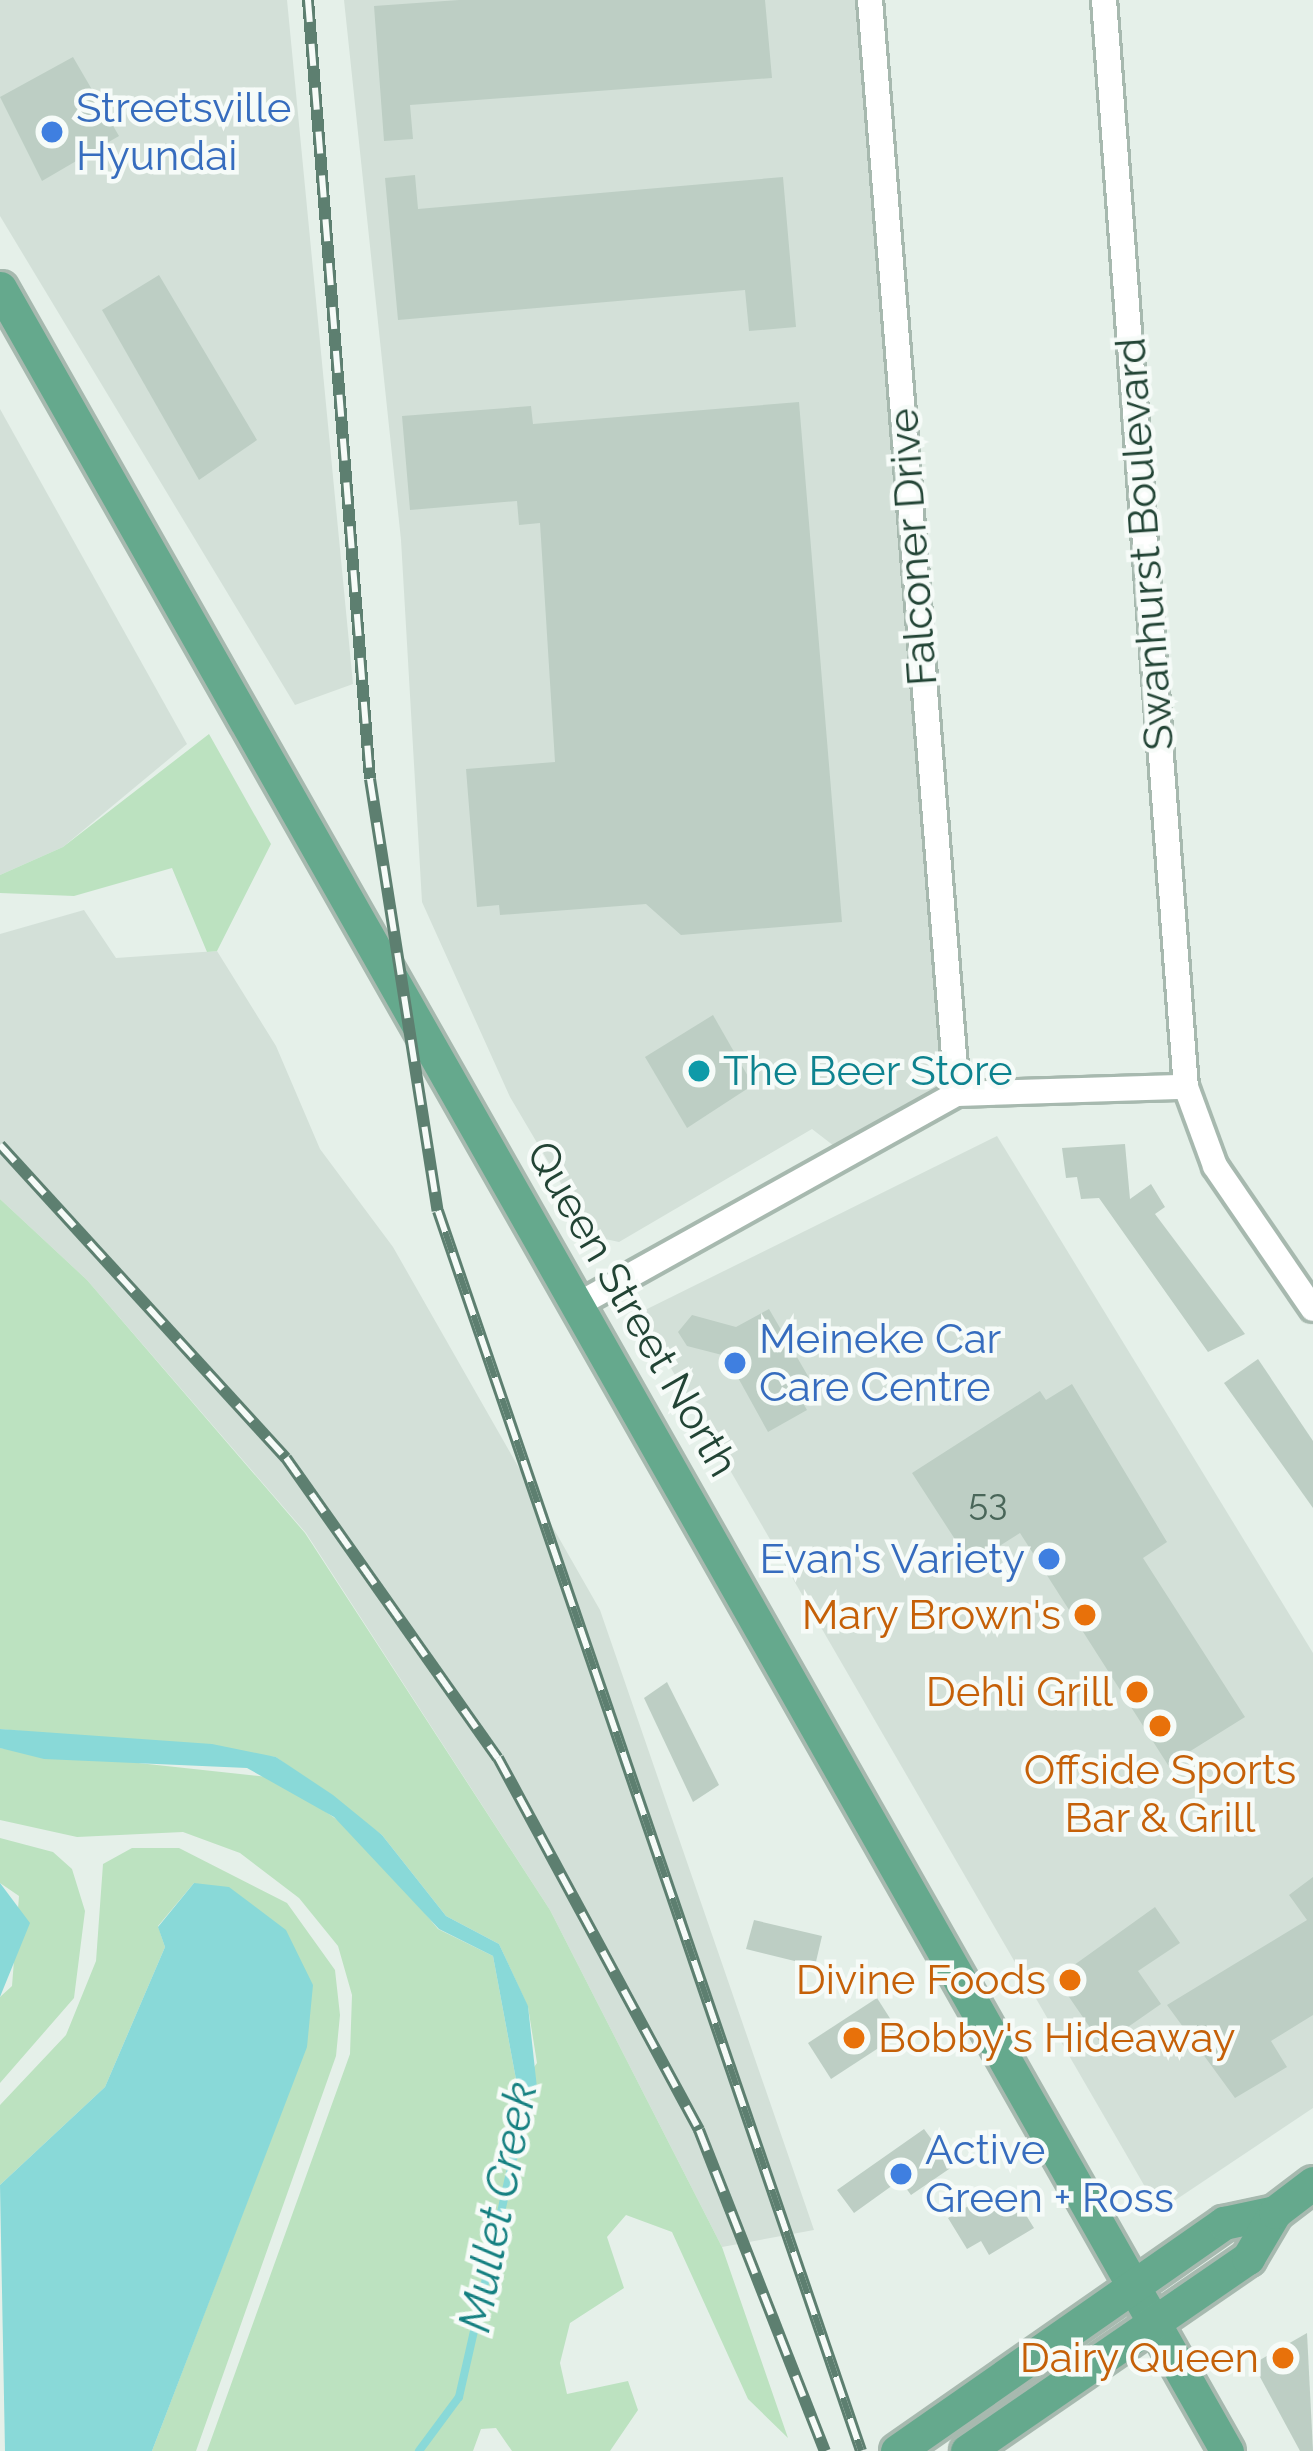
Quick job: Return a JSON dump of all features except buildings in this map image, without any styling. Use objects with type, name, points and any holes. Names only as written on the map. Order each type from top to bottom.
[{"type":"main road","name":"Queen Street North","points":[[0,288],[1228,2451]]},
{"type":"main road","points":[[967,2451],[1248,2258],[1275,2212],[1313,2183]]},
{"type":"main road","points":[[897,2451],[1224,2223],[1275,2212]]},
{"type":"street","name":"Falconer Drive","points":[[870,0],[957,1094]]},
{"type":"street","name":"Swanhurst Boulevard","points":[[1105,0],[1186,1087],[1214,1166],[1313,1310]]},
{"type":"street","points":[[579,1304],[957,1094],[1186,1087]]},
{"type":"shaded area","points":[[0,0],[287,0],[353,684],[295,705],[0,216]]},
{"type":"shaded area","points":[[344,0],[870,0],[957,1094],[847,1156],[812,1129],[619,1242],[592,1236],[510,1097],[422,902],[401,540]]},
{"type":"shaded area","points":[[0,409],[187,744],[63,847],[0,875]]},
{"type":"shaded area","points":[[84,910],[116,958],[217,951],[276,1046],[320,1149],[393,1247],[600,1610],[814,2230],[722,2247],[550,1910],[306,1533],[87,1280],[0,1199],[0,934]]},
{"type":"shaded area","points":[[997,1136],[1313,1653],[1313,2108],[1159,2211],[639,1313]]},
{"type":"green space","points":[[209,734],[271,844],[217,951],[207,952],[172,868],[74,896],[0,893],[0,875],[63,847]]},
{"type":"green space","points":[[0,1199],[87,1280],[305,1533],[550,1910],[722,2247],[788,2438],[748,2399],[672,2232],[626,2215],[607,2237],[624,2288],[570,2323],[560,2363],[567,2394],[628,2381],[638,2410],[610,2451],[512,2451],[496,2428],[481,2429],[473,2451],[207,2451],[350,2054],[352,1995],[338,1946],[299,1898],[240,1853],[183,1832],[77,1837],[0,1820],[0,1748],[277,1778],[362,1837],[438,1929],[493,1956],[518,2090],[537,2063],[528,2007],[499,1944],[446,1916],[382,1835],[276,1757],[0,1729]]},
{"type":"green space","points":[[0,1838],[53,1852],[72,1869],[85,1911],[74,1998],[0,2083],[0,1997],[12,1986],[19,1896],[0,1883]]},
{"type":"green space","points":[[132,1848],[179,1848],[287,1903],[335,1970],[340,2015],[336,2056],[196,2451],[152,2451],[306,2047],[194,1883],[158,1926],[165,1947],[105,2087],[0,2185],[0,2105],[66,2035],[96,1961],[103,1864]]},
{"type":"water","points":[[0,1729],[212,1744],[276,1757],[333,1795],[382,1835],[446,1916],[499,1944],[528,2006],[538,2097],[518,2090],[493,1956],[439,1929],[334,1817],[247,1768],[44,1759],[0,1748]]},
{"type":"water","points":[[0,1883],[30,1923],[0,1997]]},
{"type":"water","points":[[194,1883],[229,1887],[286,1930],[313,1985],[307,2047],[152,2451],[5,2451],[0,2185],[105,2087],[165,1947],[158,1927]]},
{"type":"waterway","name":"Mullet Creek","points":[[419,2451],[459,2397],[528,2093]]},
{"type":"railway","points":[[308,0],[370,779],[438,1211],[861,2451]]},
{"type":"railway","points":[[0,1145],[286,1458],[498,1758],[699,2130],[825,2451]]},
{"type":"place","name":"Streetsville Hyundai","points":[[52,132]]},
{"type":"place","name":"The Beer Store","points":[[699,1071]]},
{"type":"place","name":"Meineke Car Care Centre","points":[[735,1363]]},
{"type":"place","name":"Evan's Variety","points":[[1049,1559]]},
{"type":"place","name":"Mary Brown's","points":[[1085,1615]]},
{"type":"place","name":"Dehli Grill","points":[[1137,1692]]},
{"type":"place","name":"Offside Sports Bar & Grill","points":[[1160,1726]]},
{"type":"place","name":"Divine Foods","points":[[1070,1980]]},
{"type":"place","name":"Bobby's Hideaway","points":[[854,2038]]},
{"type":"place","name":"Active Green + Ross","points":[[901,2174]]},
{"type":"place","name":"Dairy Queen","points":[[1283,2358]]}]
